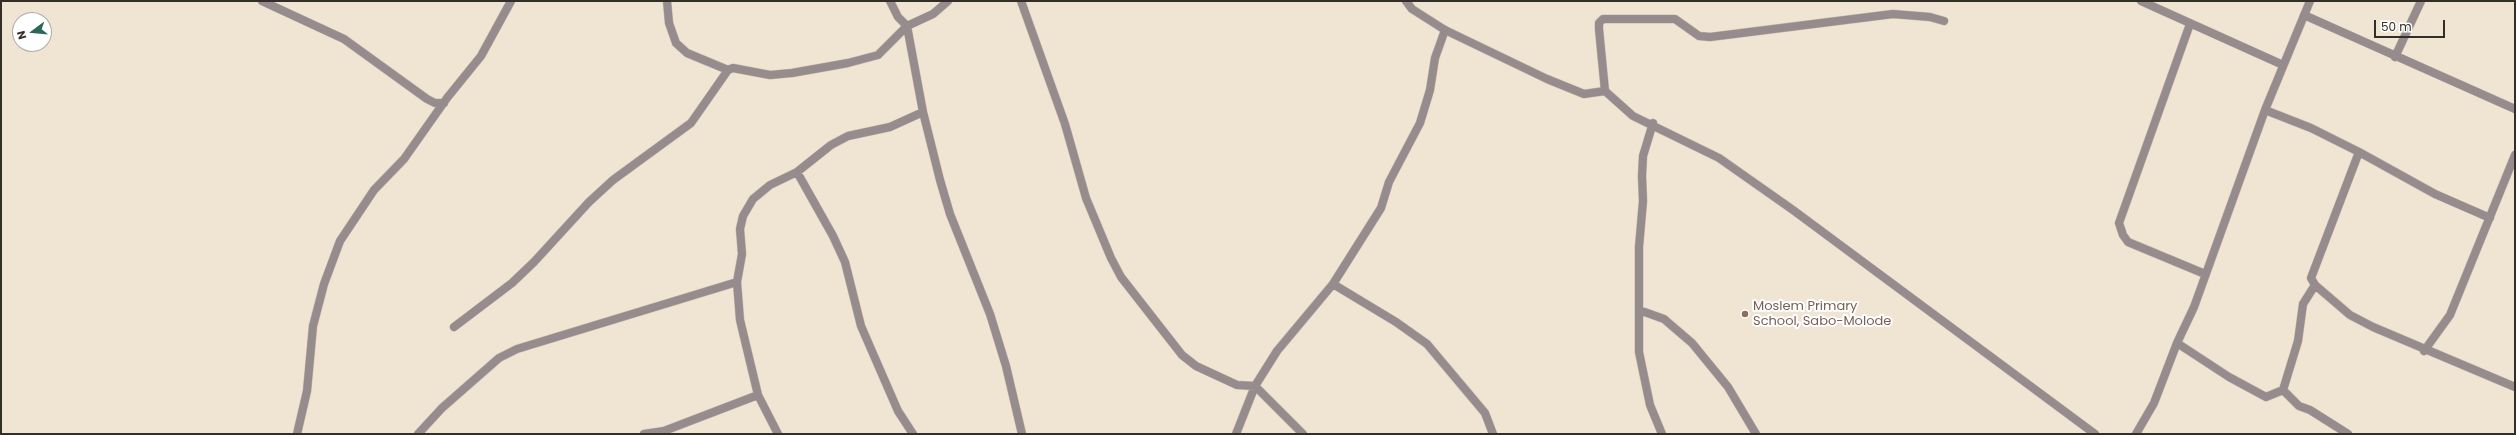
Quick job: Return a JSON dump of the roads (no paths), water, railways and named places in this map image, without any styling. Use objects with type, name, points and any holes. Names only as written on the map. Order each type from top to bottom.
[{"type":"street","points":[[262,1],[344,39],[426,99],[435,103],[444,103]]},
{"type":"street","points":[[297,434],[307,391],[314,326],[324,284],[340,241],[358,210],[374,190],[404,159],[444,103],[481,56],[510,1]]},
{"type":"street","points":[[667,1],[666,11],[676,43],[687,53],[728,70]]},
{"type":"street","points":[[890,1],[898,17],[908,26],[923,112],[950,214],[990,314],[1022,434]]},
{"type":"street","points":[[454,326],[512,283],[534,262],[589,202],[613,180],[692,123],[728,70],[733,68],[770,75],[848,63],[878,55],[908,26],[933,14],[948,1]]},
{"type":"street","points":[[1021,1],[1065,124],[1086,198],[1111,258],[1121,277],[1182,355],[1196,366],[1237,385],[1255,386],[1303,434]]},
{"type":"street","points":[[1406,1],[1412,9],[1445,30],[1584,94],[1606,91]]},
{"type":"street","points":[[2141,1],[2283,65]]},
{"type":"street","points":[[2136,434],[2154,403],[2177,343],[2194,307],[2283,65],[2310,1]]},
{"type":"street","points":[[2395,57],[2421,1]]},
{"type":"street","points":[[1944,21],[1930,17],[1894,14],[1710,37],[1699,36],[1674,19],[1603,19],[1599,23],[1599,29],[1606,91],[1633,116],[1653,124],[1713,154],[1753,181],[2095,434]]},
{"type":"street","points":[[2304,15],[2395,57],[2515,109]]},
{"type":"street","points":[[2190,24],[2119,223],[2123,235],[2128,242],[2205,274]]},
{"type":"street","points":[[1236,434],[1255,386],[1277,351],[1333,284],[1381,208],[1390,182],[1420,123],[1430,90],[1435,58],[1445,30]]},
{"type":"street","points":[[2266,110],[2359,152],[2435,194],[2490,218]]},
{"type":"street","points":[[778,434],[758,396],[740,320],[737,282],[742,254],[740,229],[743,216],[753,199],[770,185],[797,172],[831,145],[848,136],[890,127],[923,112]]},
{"type":"street","points":[[1653,124],[1643,156],[1642,169],[1643,201],[1639,247],[1639,310],[1641,368],[1650,405],[1662,434]]},
{"type":"street","points":[[2359,152],[2310,278],[2315,285],[2350,315],[2424,350],[2515,387]]},
{"type":"street","points":[[2424,350],[2450,315],[2515,155]]},
{"type":"street","points":[[797,172],[833,236],[845,262],[861,326],[898,411],[913,434]]},
{"type":"street","points":[[418,434],[442,408],[499,358],[517,349],[737,282]]},
{"type":"street","points":[[1333,284],[1396,322],[1426,344],[1485,413],[1493,434]]},
{"type":"street","points":[[2283,390],[2298,341],[2303,304],[2315,285]]},
{"type":"street","points":[[1639,310],[1664,319],[1692,342],[1728,387],[1756,434]]},
{"type":"street","points":[[2177,343],[2229,377],[2266,397],[2283,390]]},
{"type":"street","points":[[2283,390],[2299,406],[2310,410],[2348,434]]},
{"type":"street","points":[[644,434],[664,431],[758,396]]},
{"type":"place","name":"Moslem Primary School, Sabo-Molode","points":[[1745,314]]}]
